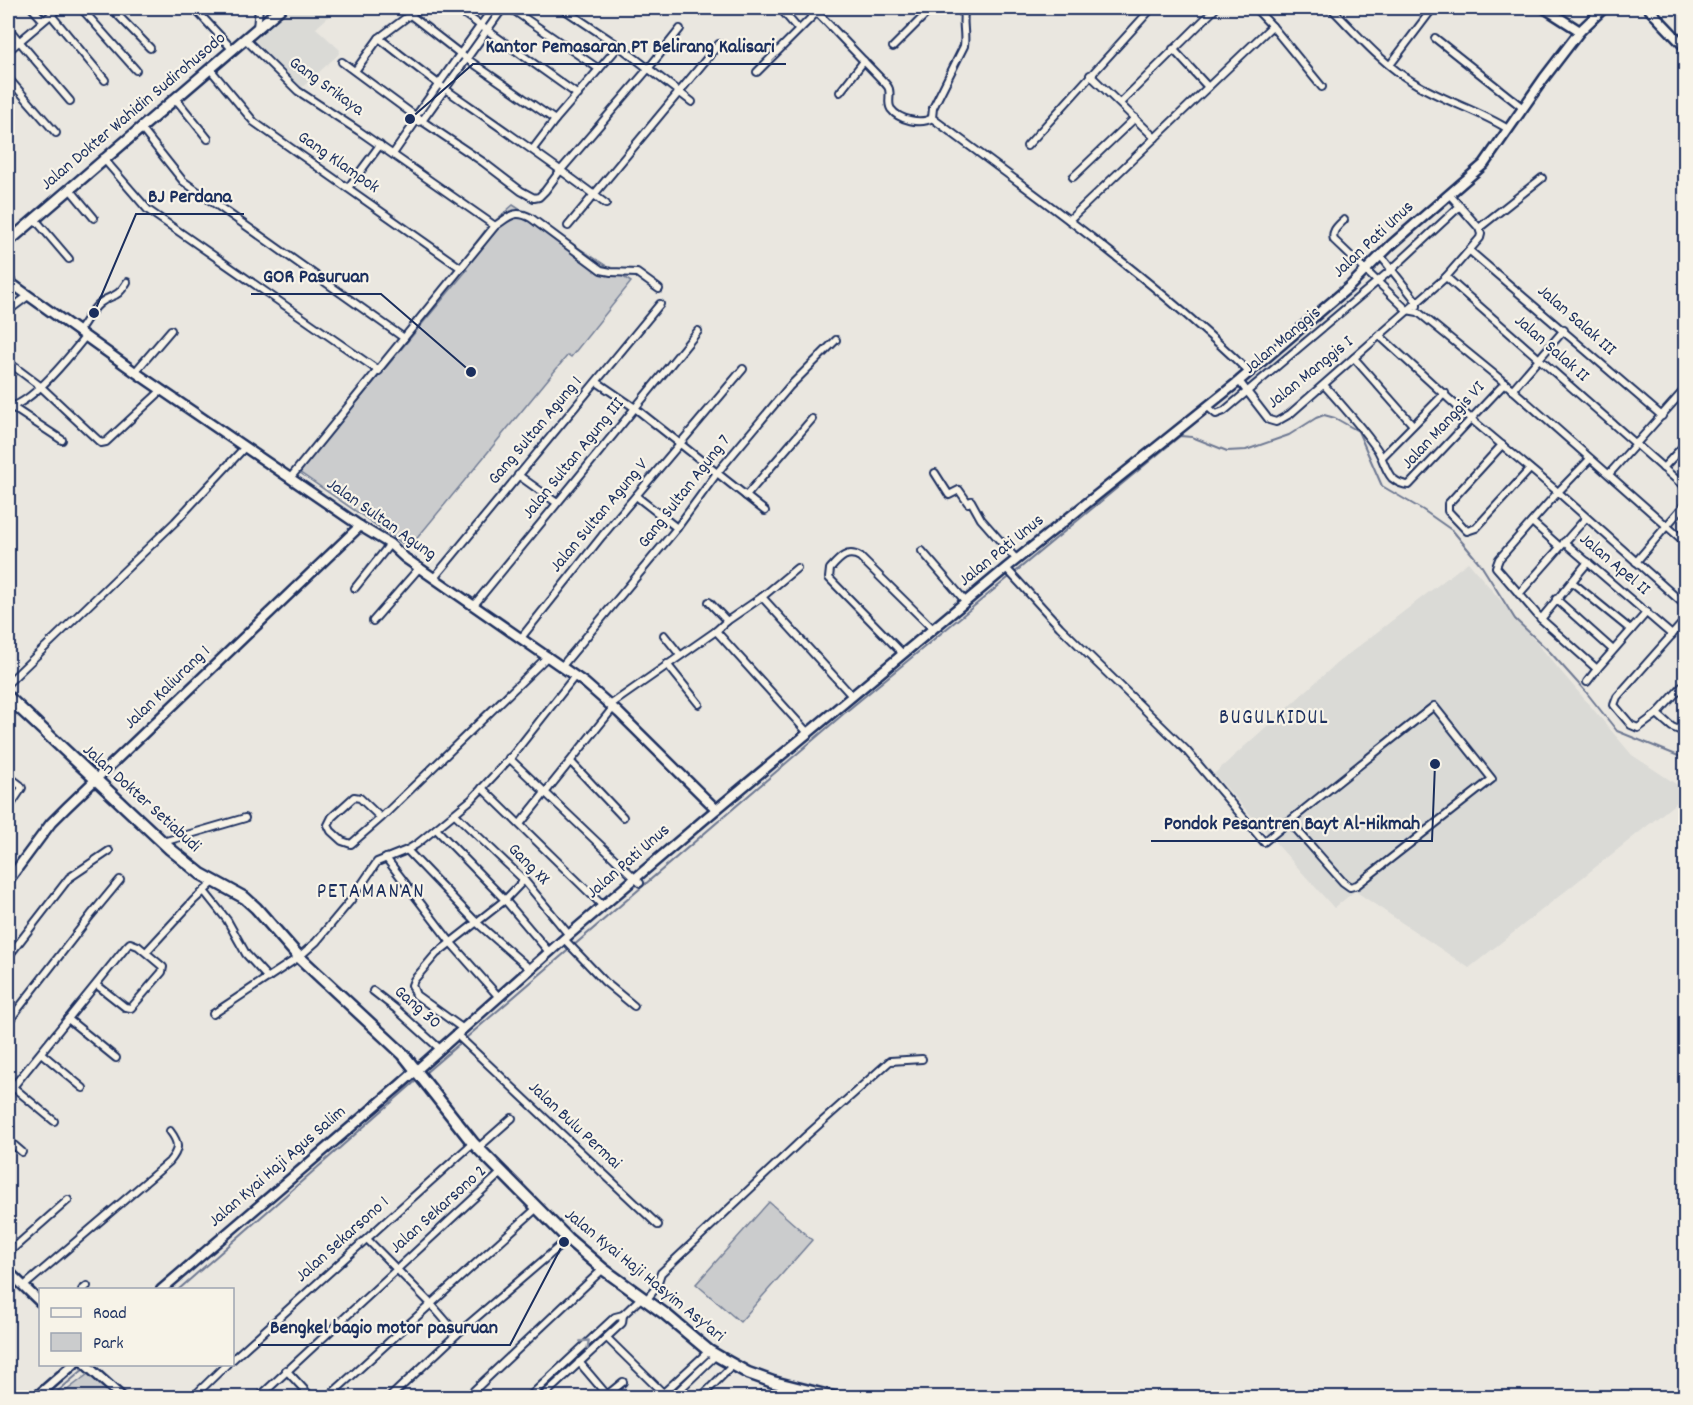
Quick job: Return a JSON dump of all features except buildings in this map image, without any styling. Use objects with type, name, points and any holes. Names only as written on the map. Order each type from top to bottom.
[{"type":"highway","name":"Jalan Dokter Setiabudi","points":[[8,697],[162,843],[189,865],[245,898],[299,957],[313,969]]},
{"type":"highway","name":"Jalan Kyai Haji Hasyim Asy'ari","points":[[313,969],[403,1054],[476,1146],[568,1239],[603,1269],[682,1327],[712,1353],[733,1365],[801,1394],[837,1398]]},
{"type":"main road","name":"Jalan Dokter Wahidin Sudirohusodo","points":[[8,242],[281,8]]},
{"type":"main road","points":[[1544,8],[1580,31]]},
{"type":"main road","name":"Jalan Pati Unus","points":[[420,1074],[440,1049],[460,1034],[498,996],[549,952],[568,940],[603,906],[638,880],[716,809],[966,602],[1009,573],[1017,560],[1243,386],[1249,372],[1386,263],[1455,200],[1484,164],[1580,31],[1604,8]]},
{"type":"main road","points":[[1648,8],[1681,43]]},
{"type":"main road","name":"Jalan Sultan Agung","points":[[8,281],[135,372],[360,526],[390,544],[405,558],[562,666],[612,707],[716,809]]},
{"type":"main road","name":"Jalan Kaliurang 1","points":[[8,881],[51,823],[360,526]]},
{"type":"main road","name":"Jalan Kyai Haji Agus Salim","points":[[163,1288],[420,1074]]},
{"type":"main road","points":[[8,1271],[39,1301]]},
{"type":"main road","points":[[35,1398],[73,1366]]},
{"type":"main road","points":[[85,1366],[123,1398]]},
{"type":"street","points":[[32,8],[44,20]]},
{"type":"street","points":[[8,51],[59,8]]},
{"type":"street","points":[[81,8],[136,70]]},
{"type":"street","points":[[111,8],[150,48]]},
{"type":"street","points":[[194,8],[233,50]]},
{"type":"street","points":[[257,28],[259,8]]},
{"type":"street","points":[[355,71],[379,38],[419,8]]},
{"type":"street","points":[[456,8],[578,95]]},
{"type":"street","points":[[419,118],[439,83],[493,8]]},
{"type":"street","points":[[393,154],[414,124],[445,89],[488,32],[503,8]]},
{"type":"street","points":[[510,8],[599,69]]},
{"type":"street","points":[[562,8],[619,46],[692,102]]},
{"type":"street","points":[[780,8],[798,29]]},
{"type":"street","points":[[892,47],[932,8]]},
{"type":"street","points":[[933,118],[933,108],[964,46],[965,35],[962,21],[965,8]]},
{"type":"street","points":[[1027,146],[1152,8]]},
{"type":"street","points":[[1120,104],[1216,8]]},
{"type":"street","points":[[1255,8],[1322,87]]},
{"type":"street","points":[[1331,8],[1398,73],[1429,92],[1481,114],[1508,129]]},
{"type":"street","points":[[1390,65],[1433,8]]},
{"type":"street","points":[[757,72],[819,9],[889,89],[889,105],[892,110],[905,118],[921,121],[933,118]]},
{"type":"street","points":[[409,14],[460,54],[555,120]]},
{"type":"street","points":[[51,15],[105,80]]},
{"type":"street","points":[[1069,220],[1272,26]]},
{"type":"street","points":[[8,28],[70,101]]},
{"type":"street","points":[[342,62],[529,196],[539,197],[680,29]]},
{"type":"street","points":[[379,38],[445,89],[533,149],[606,204]]},
{"type":"street","points":[[1435,38],[1523,108]]},
{"type":"street","name":"Gang Srikaya","points":[[244,39],[292,86],[491,224]]},
{"type":"street","points":[[568,226],[719,44]]},
{"type":"street","points":[[533,149],[619,46]]},
{"type":"street","points":[[1173,49],[1208,87]]},
{"type":"street","points":[[840,92],[864,61]]},
{"type":"street","name":"Gang Klampok","points":[[210,69],[252,120],[458,266]]},
{"type":"street","points":[[1090,75],[1155,138]]},
{"type":"street","points":[[8,78],[56,134]]},
{"type":"street","points":[[175,98],[208,139]]},
{"type":"street","points":[[933,118],[1069,220],[1213,338],[1249,372]]},
{"type":"street","points":[[1072,177],[1135,118]]},
{"type":"street","points":[[140,127],[181,179],[401,336]]},
{"type":"street","points":[[348,188],[380,145]]},
{"type":"street","points":[[103,159],[146,207],[375,368]]},
{"type":"street","points":[[1479,228],[1542,178]]},
{"type":"street","points":[[69,188],[94,218]]},
{"type":"street","points":[[1455,200],[1479,228],[1481,236],[1470,251]]},
{"type":"street","name":"Jalan Manggis","points":[[1211,410],[1224,411],[1243,386],[1386,263],[1455,200]]},
{"type":"street","points":[[291,477],[491,224],[514,214],[522,214],[602,270],[637,273],[659,289]]},
{"type":"street","points":[[34,218],[69,258]]},
{"type":"street","points":[[1344,220],[1335,229],[1334,240],[1407,310],[1418,312],[1505,383],[1686,543]]},
{"type":"street","name":"Jalan Manggis I","points":[[1243,386],[1269,420],[1276,422],[1290,414],[1446,277],[1470,251]]},
{"type":"street","name":"Jalan Salak III","points":[[1470,251],[1662,416]]},
{"type":"street","points":[[1386,263],[1417,302],[1418,312]]},
{"type":"street","name":"Jalan Salak II","points":[[1446,277],[1686,489]]},
{"type":"street","points":[[10,407],[25,400],[59,369],[99,304],[113,298],[127,282]]},
{"type":"street","points":[[8,311],[28,296]]},
{"type":"street","name":"Gang Sultan Agung 1","points":[[434,578],[660,304]]},
{"type":"street","points":[[135,372],[171,330]]},
{"type":"street","points":[[1512,390],[1564,330]]},
{"type":"street","name":"Jalan Sultan Agung III","points":[[474,605],[698,331]]},
{"type":"street","points":[[1380,336],[1686,606]]},
{"type":"street","name":"Gang Sultan Agung 7","points":[[562,666],[677,528],[717,473],[789,387],[836,340]]},
{"type":"street","points":[[1354,358],[1413,425]]},
{"type":"street","points":[[8,362],[40,386],[101,443],[106,442],[162,390]]},
{"type":"street","name":"Jalan Sultan Agung V","points":[[521,638],[743,369]]},
{"type":"street","points":[[597,382],[635,408],[765,511]]},
{"type":"street","name":"Jalan Manggis VI","points":[[1382,457],[1390,476],[1397,482],[1409,485],[1505,383]]},
{"type":"street","points":[[1324,385],[1356,420],[1382,457],[1445,393]]},
{"type":"street","points":[[1609,474],[1686,388]]},
{"type":"street","points":[[10,407],[62,440]]},
{"type":"street","points":[[746,496],[812,419]]},
{"type":"street","points":[[1663,468],[1686,443]]},
{"type":"street","points":[[1502,445],[1452,498],[1447,507],[1467,531],[1476,528],[1530,469]]},
{"type":"street","points":[[8,683],[175,522],[245,447]]},
{"type":"street","points":[[1590,459],[1558,492],[1497,563],[1498,570],[1541,620],[1597,669]]},
{"type":"street","points":[[936,473],[949,495],[959,490],[968,503],[971,501],[981,519],[1017,560]]},
{"type":"street","points":[[518,475],[557,503]]},
{"type":"street","points":[[636,496],[677,528]]},
{"type":"street","points":[[1636,562],[1686,503]]},
{"type":"street","points":[[1519,594],[1586,518]]},
{"type":"street","name":"Jalan Apel II","points":[[1532,522],[1588,562],[1672,635]]},
{"type":"street","points":[[355,588],[390,544]]},
{"type":"street","points":[[922,551],[966,602]]},
{"type":"street","points":[[903,654],[829,578],[830,569],[840,559],[849,553],[856,555],[933,629]]},
{"type":"street","points":[[1541,620],[1588,562]]},
{"type":"street","points":[[373,621],[420,567]]},
{"type":"street","points":[[520,824],[612,707],[667,664],[762,597],[796,568]]},
{"type":"street","points":[[1009,573],[1060,627],[1186,750],[1264,842],[1289,821],[1434,706],[1492,779],[1357,885],[1350,887],[1289,821]]},
{"type":"street","points":[[1572,582],[1631,630]]},
{"type":"street","points":[[762,597],[852,696]]},
{"type":"street","points":[[1556,599],[1613,650]]},
{"type":"street","points":[[709,602],[727,621]]},
{"type":"street","points":[[1587,682],[1647,612]]},
{"type":"street","points":[[1686,619],[1614,702],[1615,706],[1635,727],[1641,727],[1657,714],[1686,682]]},
{"type":"street","points":[[716,631],[808,733]]},
{"type":"street","points":[[664,635],[680,656]]},
{"type":"street","points":[[381,818],[360,798],[354,797],[332,817],[328,825],[342,841],[351,844],[381,818],[548,656]]},
{"type":"street","points":[[667,664],[699,704]]},
{"type":"street","points":[[213,1014],[299,957],[316,942],[351,900],[373,866],[407,850],[458,817],[513,762],[580,680]]},
{"type":"street","points":[[1657,714],[1672,727],[1686,733]]},
{"type":"street","points":[[513,762],[638,880]]},
{"type":"street","points":[[571,762],[623,817]]},
{"type":"street","points":[[8,776],[20,785],[22,790],[8,809]]},
{"type":"street","points":[[485,791],[603,906]]},
{"type":"street","name":"Gang XX","points":[[458,817],[524,880],[575,951],[605,982],[634,1006]]},
{"type":"street","points":[[162,843],[245,818]]},
{"type":"street","points":[[438,831],[505,900],[549,952]]},
{"type":"street","points":[[407,850],[476,922],[530,969]]},
{"type":"street","points":[[8,957],[69,878],[109,851]]},
{"type":"street","points":[[386,858],[452,944],[498,996]]},
{"type":"street","points":[[8,1022],[120,880]]},
{"type":"street","points":[[452,944],[505,900],[524,880]]},
{"type":"street","points":[[146,952],[214,881]]},
{"type":"street","points":[[204,891],[227,920],[246,954],[268,978]]},
{"type":"street","points":[[8,1094],[130,943],[146,952],[161,965],[163,970],[131,1008],[125,1007],[97,985]]},
{"type":"street","name":"Jalan Bulu Permai","points":[[452,944],[436,954],[412,985],[416,994],[460,1034],[469,1048],[658,1226]]},
{"type":"street","name":"Gang 30","points":[[373,991],[440,1049]]},
{"type":"street","points":[[68,1019],[116,1058]]},
{"type":"street","points":[[41,1053],[83,1088]]},
{"type":"street","points":[[528,1398],[615,1317],[623,1315],[656,1288],[661,1273],[890,1060],[922,1059]]},
{"type":"street","points":[[13,1087],[54,1121]]},
{"type":"street","name":"Jalan Sekarsono 1","points":[[234,1358],[367,1239],[512,1118]]},
{"type":"street","points":[[24,1286],[169,1162],[178,1146],[178,1142],[170,1131]]},
{"type":"street","points":[[8,1140],[22,1152]]},
{"type":"street","name":"Jalan Sekarsono 2","points":[[258,1398],[502,1172]]},
{"type":"street","points":[[8,1253],[68,1200]]},
{"type":"street","points":[[327,1398],[537,1208]]},
{"type":"street","points":[[367,1239],[457,1334]]},
{"type":"street","points":[[389,1398],[457,1334],[568,1239]]},
{"type":"street","points":[[466,1398],[603,1269]]},
{"type":"street","points":[[541,1398],[608,1338],[622,1323],[623,1315]]},
{"type":"street","points":[[608,1338],[665,1396],[712,1353]]},
{"type":"street","points":[[579,1362],[606,1396],[623,1382]]},
{"type":"street","points":[[700,1398],[733,1365]]},
{"type":"street","points":[[192,1398],[226,1366]]},
{"type":"street","points":[[562,1366],[568,1372]]},
{"type":"street","points":[[286,1370],[312,1398]]},
{"type":"shaded area","points":[[285,8],[338,8],[316,28],[340,50],[338,55],[299,90],[245,41]]},
{"type":"shaded area","points":[[1468,562],[1632,755],[1685,790],[1686,795],[1469,968],[1355,891],[1334,908],[1214,774],[1337,663]]},
{"type":"green space","points":[[513,205],[631,282],[571,357],[567,356],[409,548],[299,472],[467,270],[460,263],[487,228]]},
{"type":"green space","points":[[769,1202],[812,1240],[740,1322],[696,1284]]},
{"type":"green space","points":[[92,1371],[121,1398],[57,1398]]},
{"type":"waterway","points":[[424,1074],[848,710],[1180,436],[1192,437],[1227,451],[1246,450],[1289,435],[1324,415],[1335,418],[1358,431],[1382,486],[1453,531],[1481,565],[1515,619],[1550,652],[1617,731],[1686,759]]},
{"type":"waterway","points":[[180,1288],[417,1080]]},
{"type":"waterway","points":[[50,1398],[85,1368]]},
{"type":"place","name":"Kantor Pemasaran PT Belirang Kalisari","points":[[410,119]]},
{"type":"place","name":"BJ Perdana","points":[[94,313]]},
{"type":"place","name":"GOR Pasuruan","points":[[471,372]]},
{"type":"place","name":"Pondok Pesantren Bayt Al-Hikmah","points":[[1435,764]]},
{"type":"place","name":"Bengkel bagio motor pasuruan","points":[[564,1242]]},
{"type":"district","name":"BUGULKIDUL","points":[[1274,719]]},
{"type":"district","name":"PETAMANAN","points":[[371,893]]}]
